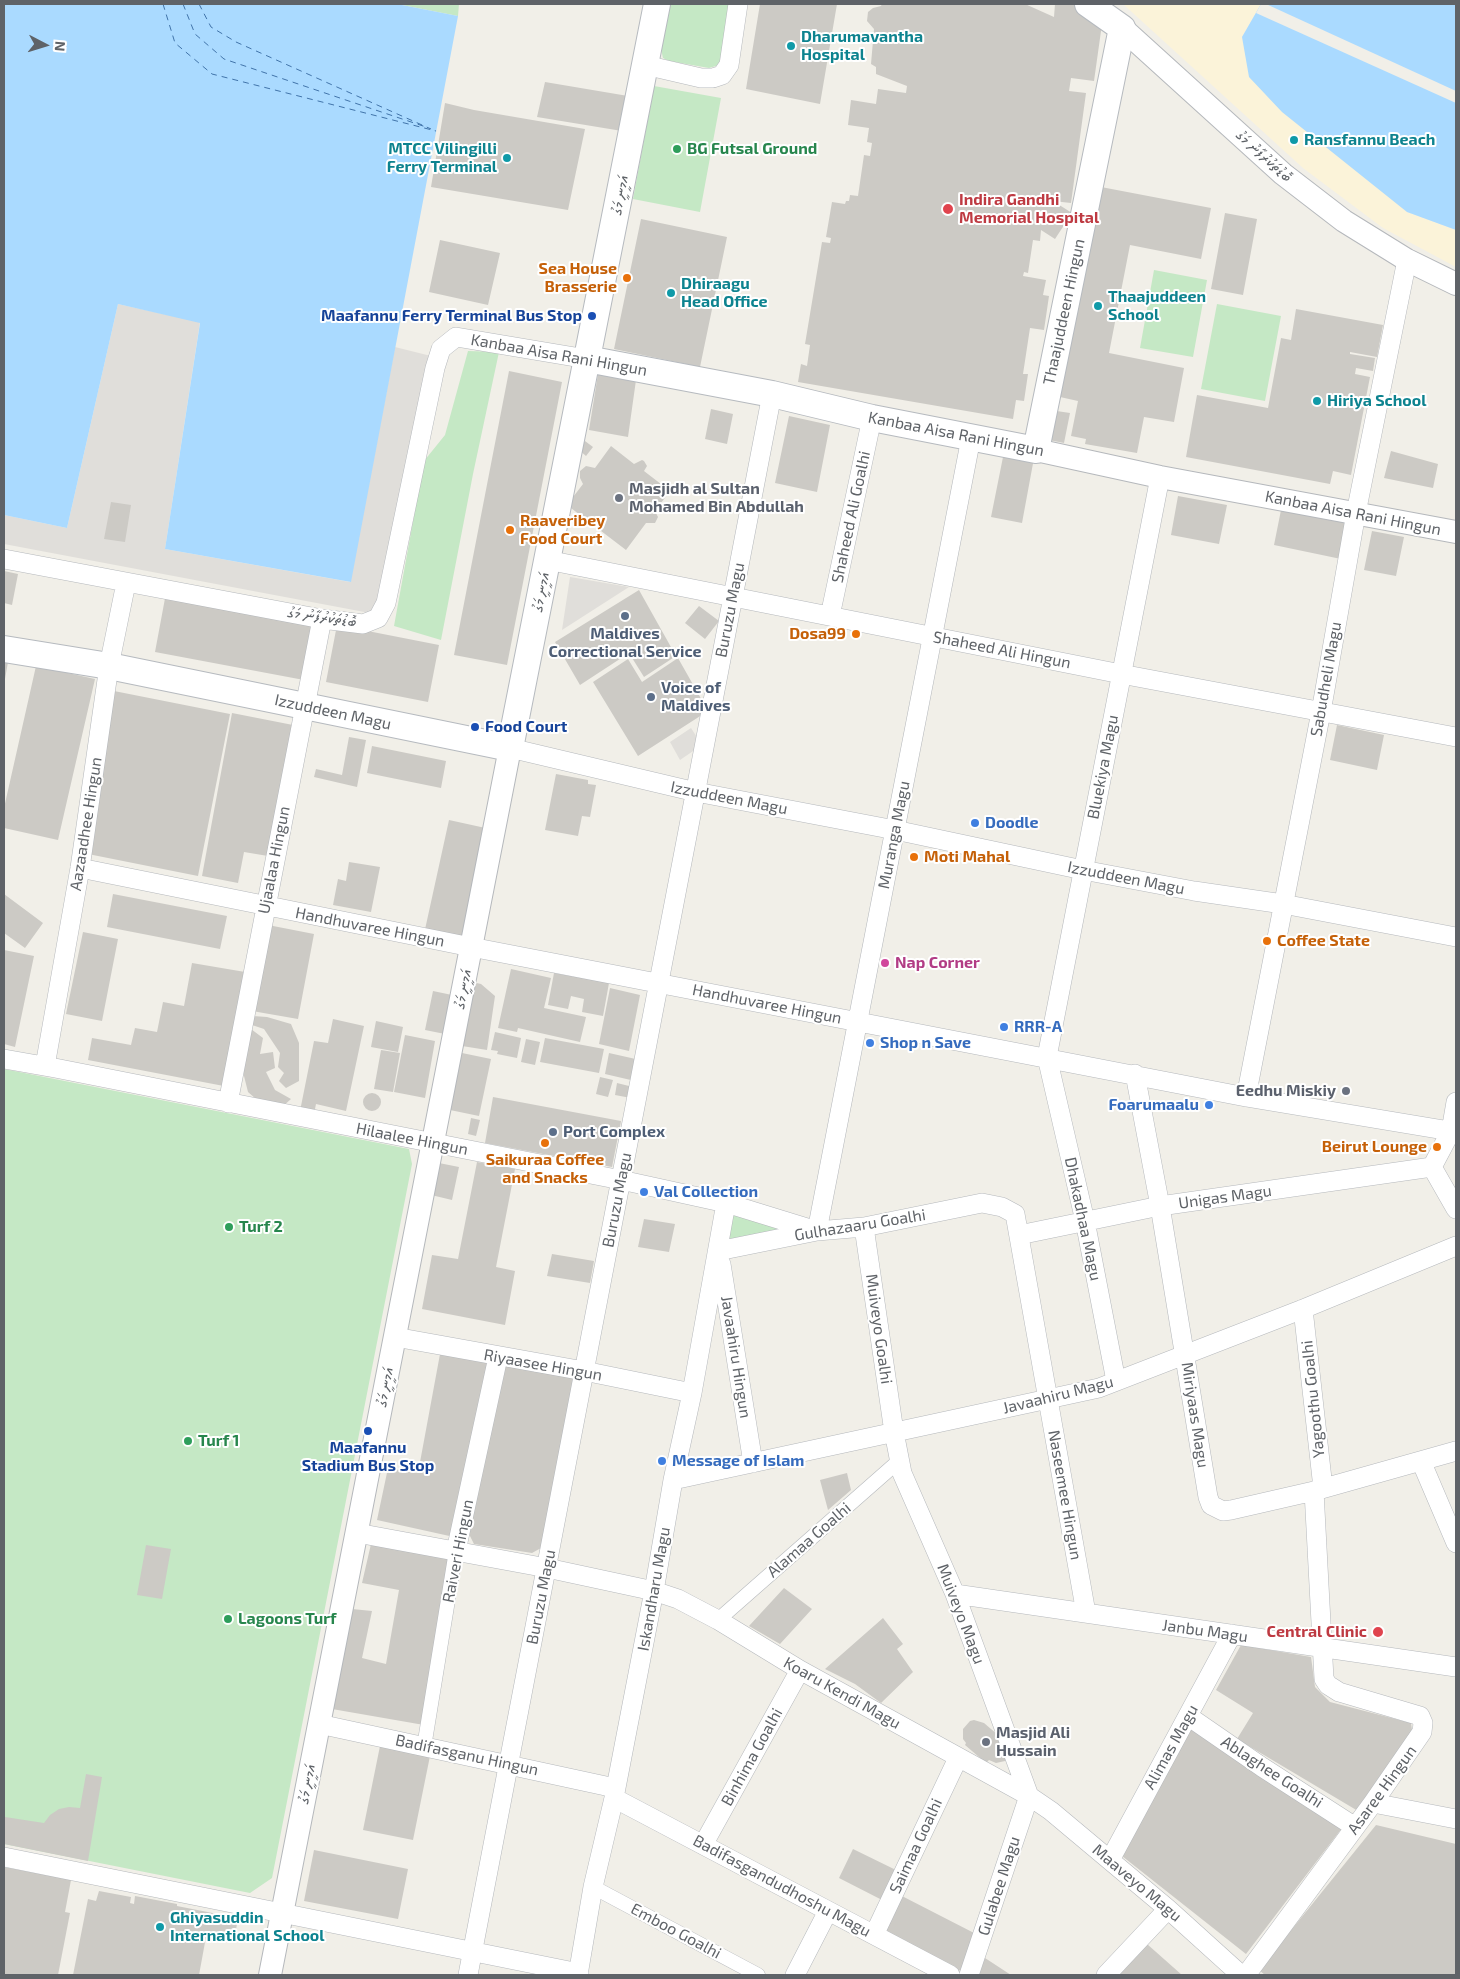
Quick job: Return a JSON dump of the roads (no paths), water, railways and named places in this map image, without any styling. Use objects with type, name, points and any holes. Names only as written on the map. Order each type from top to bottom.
[{"type":"main road","name":"އަމީނީ މަގު","points":[[510,748],[588,359],[656,4]]},
{"type":"main road","name":"ބޮޑުތަކުރުފާނު މަގު","points":[[1088,4],[1122,28]]},
{"type":"main road","name":"Thaajuddeen Hingun","points":[[1036,450],[1122,28]]},
{"type":"main road","name":"Kanbaa Aisa Rani Hingun","points":[[588,359],[772,394],[872,418],[1036,450]]},
{"type":"main road","name":"Izzuddeen Magu","points":[[4,649],[109,666],[510,748]]},
{"type":"street","points":[[645,65],[701,78],[714,78],[722,75],[729,65],[738,4]]},
{"type":"street","name":"ބޮޑުތަކުރުފާނު މަގު","points":[[1122,28],[1283,174],[1344,221],[1407,260],[1456,284]]},
{"type":"street","name":"Sabudheli Magu","points":[[1246,1097],[1356,513],[1407,260]]},
{"type":"street","name":"ބޮޑުތަކުރުފާނު މަގު","points":[[4,559],[322,618],[362,624],[378,618],[386,603],[435,368],[441,349],[456,337]]},
{"type":"street","name":"Kanbaa Aisa Rani Hingun","points":[[456,337],[588,359]]},
{"type":"street","name":"Buruzu Magu","points":[[468,1975],[772,394]]},
{"type":"street","name":"Shaheed Ali Goalhi","points":[[830,616],[872,418]]},
{"type":"street","name":"Muranga Magu","points":[[817,1231],[971,438]]},
{"type":"street","name":"Kanbaa Aisa Rani Hingun","points":[[1036,450],[1160,477],[1456,532]]},
{"type":"street","name":"Bluekiya Magu","points":[[1047,1057],[1160,477]]},
{"type":"street","name":"Shaheed Ali Hingun","points":[[547,560],[1121,674],[1456,737]]},
{"type":"street","name":"Aazaadhee Hingun","points":[[45,1066],[80,868],[109,666],[126,583]]},
{"type":"street","name":"Ujaalaa Hingun","points":[[228,1103],[264,906],[322,618]]},
{"type":"street","name":"Izzuddeen Magu","points":[[510,748],[696,792],[895,830],[1083,870],[1194,891],[1283,904],[1456,937]]},
{"type":"street","name":"އަމީނީ މަގު","points":[[270,1975],[510,748]]},
{"type":"street","name":"Handhuvaree Hingun","points":[[80,868],[471,947],[1246,1097],[1454,1132]]},
{"type":"street","name":"Dhakadhaa Magu","points":[[1047,1057],[1085,1221],[1116,1382]]},
{"type":"street","name":"Hilaalee Hingun","points":[[4,1059],[621,1180],[726,1203],[817,1231]]},
{"type":"street","name":"Miriyaas Magu","points":[[1135,1074],[1160,1206],[1208,1498],[1211,1505],[1222,1511],[1318,1490],[1456,1451]]},
{"type":"street","points":[[1456,1102],[1454,1132],[1432,1167],[1456,1208]]},
{"type":"street","name":"Unigas Magu","points":[[1019,1235],[1160,1206],[1432,1167]]},
{"type":"street","name":"Iskandharu Magu","points":[[578,1974],[593,1888],[654,1591],[673,1480],[692,1393],[726,1203]]},
{"type":"street","name":"Gulhazaaru Goalhi","points":[[718,1251],[817,1231],[864,1226],[982,1203],[1002,1207]]},
{"type":"street","name":"Naseemee Hingun","points":[[1002,1207],[1015,1214],[1086,1613]]},
{"type":"street","name":"Muiveyo Goalhi","points":[[864,1226],[894,1432]]},
{"type":"street","name":"Javaahiru Magu","points":[[673,1480],[1099,1388],[1303,1309],[1456,1246]]},
{"type":"street","name":"Javaahiru Hingun","points":[[718,1251],[753,1463]]},
{"type":"street","name":"Yagoothu Goalhi","points":[[1303,1309],[1318,1490]]},
{"type":"street","name":"Riyaasee Hingun","points":[[395,1338],[584,1371],[692,1393]]},
{"type":"street","name":"Raiveri Hingun","points":[[424,1746],[456,1551],[498,1357]]},
{"type":"street","name":"Muiveyo Magu","points":[[894,1432],[902,1473],[955,1594],[1029,1796]]},
{"type":"street","name":"Alamaa Goalhi","points":[[718,1620],[900,1460]]},
{"type":"street","points":[[1421,1461],[1456,1543]]},
{"type":"street","name":"Asaree Hingun","points":[[1246,1975],[1373,1803],[1422,1732],[1423,1723],[1420,1716],[1339,1692],[1328,1685],[1324,1679],[1318,1490]]},
{"type":"street","name":"Koaru Kendi Magu","points":[[357,1532],[547,1568],[678,1598],[800,1670],[1029,1796]]},
{"type":"street","name":"Janbu Magu","points":[[955,1594],[1456,1667]]},
{"type":"street","name":"Alimas Magu","points":[[1110,1860],[1232,1634]]},
{"type":"street","name":"Binhima Goalhi","points":[[703,1845],[800,1670]]},
{"type":"street","name":"Ablaghee Goalhi","points":[[1188,1716],[1262,1767],[1355,1827]]},
{"type":"street","name":"Badifasganu Hingun","points":[[319,1724],[509,1764],[614,1793]]},
{"type":"street","name":"Saimaa Goalhi","points":[[874,1935],[958,1758]]},
{"type":"street","name":"Badifasgandudhoshu Magu","points":[[614,1793],[703,1845],[950,1975]]},
{"type":"street","name":"Maaveyo Magu","points":[[1029,1796],[1051,1811],[1110,1860],[1241,1975]]},
{"type":"street","name":"Gulabee Magu","points":[[969,1975],[1029,1796]]},
{"type":"street","points":[[1373,1803],[1456,1818]]},
{"type":"street","points":[[4,1858],[473,1951],[578,1974]]},
{"type":"street","name":"Emboo Goalhi","points":[[593,1888],[758,1975]]},
{"type":"street","points":[[1106,1975],[1168,1909]]},
{"type":"street","points":[[795,1975],[828,1911]]},
{"type":"water","points":[[4,4],[397,4],[458,16],[351,582],[165,549],[200,323],[118,304],[67,528],[4,515]]},
{"type":"water","points":[[1261,4],[1456,4],[1456,230],[1407,212],[1282,112],[1249,77],[1242,37]]},
{"type":"place","name":"Dharumavantha Hospital","points":[[791,46]]},
{"type":"place","name":"Ransfannu Beach","points":[[1294,140]]},
{"type":"place","name":"BG Futsal Ground","points":[[677,149]]},
{"type":"place","name":"MTCC Vilingilli Ferry Terminal","points":[[507,158]]},
{"type":"place","name":"Indira Gandhi Memorial Hospital","points":[[948,209]]},
{"type":"place","name":"Sea House Brasserie","points":[[627,278]]},
{"type":"place","name":"Dhiraagu Head Office","points":[[671,293]]},
{"type":"place","name":"Thaajuddeen School","points":[[1098,306]]},
{"type":"place","name":"Maafannu Ferry Terminal Bus Stop","points":[[592,316]]},
{"type":"place","name":"Hiriya School","points":[[1317,401]]},
{"type":"place","name":"Masjidh al Sultan Mohamed Bin Abdullah","points":[[619,498]]},
{"type":"place","name":"Raaveribey Food Court","points":[[510,530]]},
{"type":"place","name":"Maldives Correctional Service","points":[[625,616]]},
{"type":"place","name":"Dosa99","points":[[856,634]]},
{"type":"place","name":"Voice of Maldives","points":[[651,697]]},
{"type":"place","name":"Food Court","points":[[475,727]]},
{"type":"place","name":"Doodle","points":[[975,823]]},
{"type":"place","name":"Moti Mahal","points":[[914,857]]},
{"type":"place","name":"Coffee State","points":[[1267,941]]},
{"type":"place","name":"Nap Corner","points":[[885,963]]},
{"type":"place","name":"RRR-A","points":[[1004,1027]]},
{"type":"place","name":"Shop n Save","points":[[870,1043]]},
{"type":"place","name":"Eedhu Miskiy","points":[[1346,1091]]},
{"type":"place","name":"Foarumaalu","points":[[1209,1105]]},
{"type":"place","name":"Port Complex","points":[[553,1132]]},
{"type":"place","name":"Saikuraa Coffee and Snacks","points":[[545,1143]]},
{"type":"place","name":"Beirut Lounge","points":[[1437,1147]]},
{"type":"place","name":"Val Collection","points":[[644,1192]]},
{"type":"place","name":"Turf 2","points":[[229,1227]]},
{"type":"place","name":"Maafannu Stadium Bus Stop","points":[[368,1431]]},
{"type":"place","name":"Turf 1","points":[[188,1441]]},
{"type":"place","name":"Message of Islam","points":[[662,1461]]},
{"type":"place","name":"Lagoons Turf","points":[[228,1619]]},
{"type":"place","name":"Central Clinic","points":[[1378,1632]]},
{"type":"place","name":"Masjid Ali Hussain","points":[[986,1742]]},
{"type":"place","name":"Ghiyasuddin International School","points":[[160,1927]]}]
